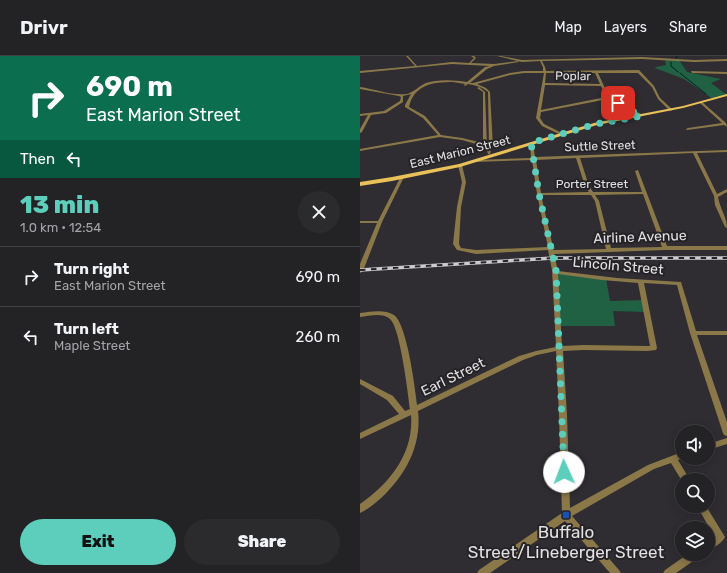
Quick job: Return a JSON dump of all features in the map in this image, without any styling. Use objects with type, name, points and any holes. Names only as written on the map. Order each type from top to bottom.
[{"type":"main road","name":"East Marion Street","points":[[360,184],[460,165],[604,122],[671,110],[727,95]]},
{"type":"street","points":[[407,56],[416,66]]},
{"type":"street","points":[[469,64],[475,58],[472,56]]},
{"type":"street","points":[[498,56],[522,60],[657,58],[727,60]]},
{"type":"street","points":[[360,72],[452,63],[494,65],[513,63],[531,56]]},
{"type":"street","points":[[604,56],[614,59]]},
{"type":"street","points":[[540,60],[545,71],[538,118],[541,123],[562,134]]},
{"type":"street","points":[[469,84],[481,71],[494,65]]},
{"type":"street","points":[[440,136],[424,117],[407,107],[407,104],[413,94],[427,84],[469,84],[516,73],[545,71],[639,72],[654,89],[659,98],[671,110]]},
{"type":"street","points":[[596,72],[608,98],[641,116]]},
{"type":"street","points":[[692,72],[727,73]]},
{"type":"street","points":[[469,84],[488,90],[490,99],[491,148],[489,150]]},
{"type":"street","points":[[469,84],[483,91],[485,148],[489,150],[492,156],[497,159],[505,160]]},
{"type":"street","name":"Poplar","points":[[544,84],[602,85]]},
{"type":"street","points":[[360,89],[400,95],[413,94]]},
{"type":"street","points":[[360,115],[370,115],[392,109],[402,101],[402,97],[400,95]]},
{"type":"street","points":[[539,111],[608,98]]},
{"type":"street","points":[[484,99],[490,99]]},
{"type":"street","points":[[701,102],[726,125]]},
{"type":"street","points":[[360,132],[370,115]]},
{"type":"street","points":[[485,121],[490,120]]},
{"type":"street","points":[[688,129],[726,125]]},
{"type":"street","points":[[360,150],[440,136],[462,139],[485,145]]},
{"type":"street","points":[[531,143],[539,194],[556,272],[566,515],[616,573]]},
{"type":"street","name":"Suttle Street","points":[[475,161],[727,151]]},
{"type":"street","points":[[694,152],[716,196],[717,205],[727,227]]},
{"type":"street","points":[[578,157],[587,186],[597,201],[610,250]]},
{"type":"street","name":"Airline Avenue","points":[[460,165],[464,182],[459,207],[456,246],[459,249],[468,252],[727,248]]},
{"type":"street","points":[[637,171],[665,248]]},
{"type":"street","points":[[360,271],[362,257],[402,177]]},
{"type":"street","points":[[716,196],[727,190]]},
{"type":"street","name":"Porter Street","points":[[539,194],[645,193]]},
{"type":"street","points":[[360,222],[380,222]]},
{"type":"street","name":"Lincoln Street","points":[[556,272],[588,278],[679,283],[693,333]]},
{"type":"street","name":"Earl Street","points":[[360,436],[531,354],[560,348],[654,348],[641,282]]},
{"type":"street","points":[[360,315],[377,313],[387,314],[395,320],[407,366],[413,411],[414,433],[405,461],[387,486],[360,509]]},
{"type":"street","points":[[727,333],[693,333],[727,433]]},
{"type":"street","points":[[360,381],[390,398],[404,415]]},
{"type":"street","points":[[715,445],[727,441]]},
{"type":"street","points":[[482,573],[566,515],[631,478],[675,457]]},
{"type":"street","points":[[672,458],[682,473]]},
{"type":"street","points":[[715,529],[720,537],[715,541]]},
{"type":"street","points":[[668,573],[686,561]]},
{"type":"green space","points":[[665,59],[679,60],[687,72],[721,79],[711,83],[727,95],[713,99],[684,79],[655,68],[666,65]]},
{"type":"green space","points":[[556,272],[606,279],[610,301],[645,300],[647,312],[613,311],[615,326],[558,326]]},
{"type":"waterway","points":[[671,62],[671,66],[678,72]]},
{"type":"waterway","points":[[680,73],[706,94]]},
{"type":"railway","points":[[360,270],[554,258],[727,258]]},
{"type":"place","name":"Buffalo Street/Lineberger Street","points":[[566,515]]},
{"type":"route","points":[[564,472],[563,415],[556,270],[539,194],[531,143],[582,127],[641,116],[618,103]]}]
